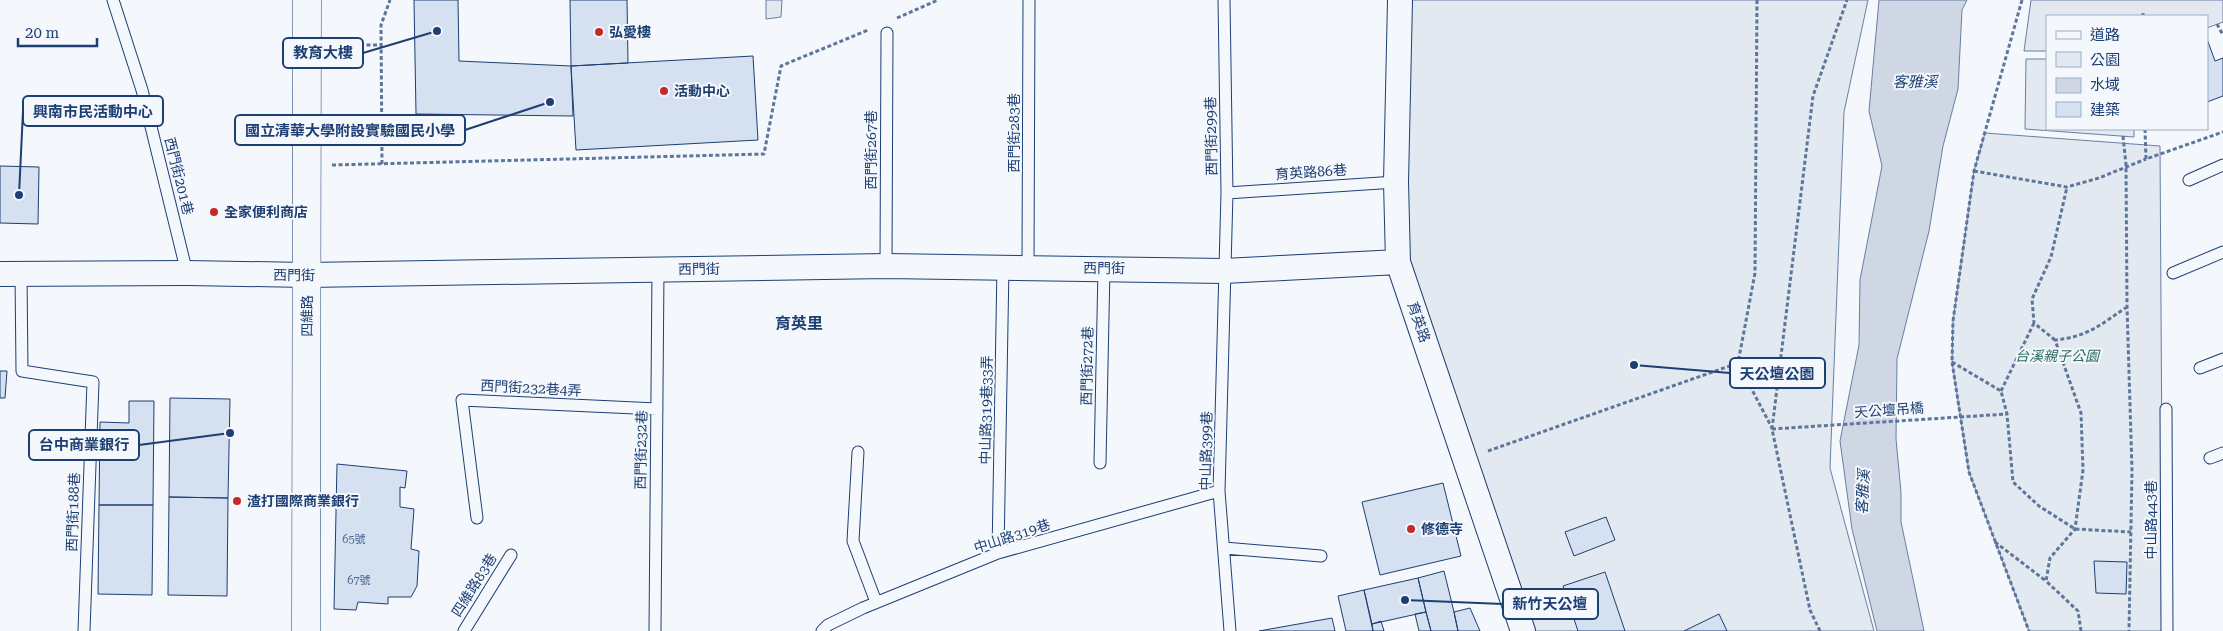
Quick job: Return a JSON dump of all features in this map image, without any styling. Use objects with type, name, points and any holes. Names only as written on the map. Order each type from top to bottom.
[{"type":"street","name":"四維路","points":[[306,631],[307,0]]},
{"type":"street","name":"育英路","points":[[1400,0],[1396,182],[1398,262],[1523,631]]},
{"type":"street","name":"西門街","points":[[10,274],[187,273],[307,275],[886,266],[1028,266],[1224,271],[1398,262]]},
{"type":"lane","name":"西門街201巷","points":[[113,0],[142,90],[187,273]]},
{"type":"lane","name":"西門街283巷","points":[[1028,266],[1029,0]]},
{"type":"lane","name":"西門街299巷","points":[[1224,0],[1227,193],[1224,271]]},
{"type":"lane","name":"西門街267巷","points":[[886,266],[887,33]]},
{"type":"lane","points":[[2189,180],[2223,165]]},
{"type":"lane","name":"育英路86巷","points":[[1227,193],[1396,182]]},
{"type":"lane","points":[[2173,273],[2223,252]]},
{"type":"lane","name":"中山路319巷33弄","points":[[998,553],[1004,266]]},
{"type":"lane","name":"西門街272巷","points":[[1100,463],[1104,268]]},
{"type":"lane","name":"西門街232巷","points":[[655,631],[658,270]]},
{"type":"lane","name":"中山路399巷","points":[[1224,271],[1219,491],[1230,631]]},
{"type":"lane","name":"西門街188巷","points":[[10,274],[22,371],[93,382],[84,631]]},
{"type":"lane","points":[[2200,368],[2223,359]]},
{"type":"lane","name":"西門街232巷4弄","points":[[477,518],[462,400],[657,410]]},
{"type":"lane","name":"中山路443巷","points":[[2166,409],[2167,631]]},
{"type":"lane","points":[[858,452],[853,541],[876,602]]},
{"type":"lane","points":[[2210,458],[2223,453]]},
{"type":"lane","name":"中山路319巷","points":[[822,631],[828,625],[876,602],[998,553],[1219,491]]},
{"type":"lane","points":[[1224,548],[1321,556]]},
{"type":"lane","name":"四維路83巷","points":[[464,631],[511,556]]},
{"type":"path","points":[[382,164],[381,25],[390,0]]},
{"type":"path","points":[[895,19],[938,0]]},
{"type":"path","points":[[1757,0],[1755,273],[1738,363],[1772,429],[1810,610],[1820,631]]},
{"type":"path","points":[[1772,429],[1813,96],[1847,0]]},
{"type":"path","points":[[2022,0],[1974,171],[1953,321],[1952,362],[1969,472],[2029,631]]},
{"type":"path","points":[[2217,24],[2223,34]]},
{"type":"path","points":[[307,166],[764,154],[781,66],[869,30]]},
{"type":"path","points":[[307,45],[381,45]]},
{"type":"path","points":[[2145,130],[2146,158]]},
{"type":"path","points":[[1974,171],[2067,187],[2099,178],[2126,165],[2223,132]]},
{"type":"path","points":[[2123,136],[2126,165],[2127,307],[2132,470],[2129,631]]},
{"type":"path","points":[[2067,187],[2051,256],[2032,299],[2034,323],[2001,391],[2007,414],[2013,482],[2039,506],[2075,529],[2131,532]]},
{"type":"path","points":[[2055,340],[2074,338],[2086,334],[2127,307]]},
{"type":"path","points":[[2034,323],[2055,340],[2081,414],[2083,470],[2075,529],[2050,558],[2046,580]]},
{"type":"path","points":[[1952,362],[2001,391]]},
{"type":"path","points":[[1482,453],[1738,363]]},
{"type":"path","name":"天公壇吊橋","points":[[1772,429],[2007,414]]},
{"type":"path","points":[[1995,542],[2046,580],[2078,611],[2081,631]]},
{"type":"green space","points":[[766,0],[782,0],[781,17],[766,19]]},
{"type":"green space","points":[[1401,0],[1868,0],[1844,112],[1830,468],[1874,631],[1528,631],[1398,262]]},
{"type":"green space","points":[[2026,59],[2046,59],[2046,130],[2134,130],[2134,137],[2025,129]]},
{"type":"green space","name":"台溪親子公園","points":[[1985,133],[2160,146],[2163,631],[2029,631],[1969,472],[1952,362],[1953,321],[1974,171]]},
{"type":"shaded area","points":[[2031,0],[2223,0],[2223,22],[2208,28],[2208,15],[2046,15],[2046,51],[2024,51]]},
{"type":"water","name":"客雅溪","points":[[1879,0],[1967,0],[1962,10],[1958,89],[1943,146],[1929,231],[1897,359],[1896,439],[1901,492],[1901,522],[1924,631],[1877,631],[1852,529],[1840,441],[1859,345],[1860,280],[1882,166],[1869,111]]},
{"type":"building","points":[[414,0],[458,0],[459,61],[571,66],[573,116],[416,114]]},
{"type":"building","name":"弘愛樓","points":[[570,0],[627,0],[628,63],[571,66]]},
{"type":"building","points":[[2208,42],[2215,61],[2223,58],[2223,96],[2208,102]]},
{"type":"building","name":"活動中心","points":[[753,56],[758,140],[576,150],[571,66]]},
{"type":"building","points":[[0,166],[39,167],[38,224],[0,223]]},
{"type":"building","points":[[0,371],[7,371],[5,398],[0,398]]},
{"type":"building","points":[[170,398],[230,399],[228,498],[169,497]]},
{"type":"building","points":[[129,401],[154,401],[153,505],[99,505],[100,422],[129,423]]},
{"type":"building","points":[[337,464],[407,471],[405,488],[400,487],[400,507],[414,509],[411,549],[419,551],[417,586],[411,597],[388,597],[388,604],[358,602],[356,610],[334,609]]},
{"type":"building","name":"修德寺","points":[[1443,483],[1461,556],[1380,575],[1362,502]]},
{"type":"building","points":[[169,497],[228,498],[227,596],[168,595]]},
{"type":"building","points":[[99,505],[153,505],[152,595],[98,594]]},
{"type":"building","points":[[1606,517],[1615,540],[1574,556],[1565,532]]},
{"type":"building","points":[[2094,561],[2127,562],[2126,594],[2096,593]]},
{"type":"building","points":[[1444,571],[1458,631],[1431,631],[1418,578]]},
{"type":"building","points":[[1605,572],[1625,631],[1578,631],[1563,586]]},
{"type":"building","points":[[1418,578],[1426,612],[1372,624],[1364,590]]},
{"type":"building","points":[[1364,590],[1373,631],[1346,631],[1338,596]]},
{"type":"building","points":[[1470,608],[1480,631],[1458,631],[1454,612]]},
{"type":"building","points":[[1426,612],[1431,631],[1419,631],[1415,614]]},
{"type":"building","points":[[1719,614],[1727,631],[1684,631]]},
{"type":"building","points":[[1332,618],[1335,631],[1259,631]]},
{"type":"building","points":[[1381,621],[1384,631],[1373,631],[1372,624]]},
{"type":"place","name":"教育大樓","points":[[437,31]]},
{"type":"place","name":"弘愛樓","points":[[599,32]]},
{"type":"place","name":"活動中心","points":[[664,91]]},
{"type":"place","name":"國立清華大學附設實驗國民小學","points":[[550,102]]},
{"type":"place","name":"興南市民活動中心","points":[[19,195]]},
{"type":"place","name":"全家便利商店","points":[[214,212]]},
{"type":"place","name":"天公壇公園","points":[[1634,365]]},
{"type":"place","name":"台中商業銀行","points":[[230,433]]},
{"type":"place","name":"渣打國際商業銀行","points":[[237,501]]},
{"type":"place","name":"修德寺","points":[[1411,529]]},
{"type":"place","name":"新竹天公壇","points":[[1405,600]]},
{"type":"district","name":"育英里","points":[[799,323]]}]
